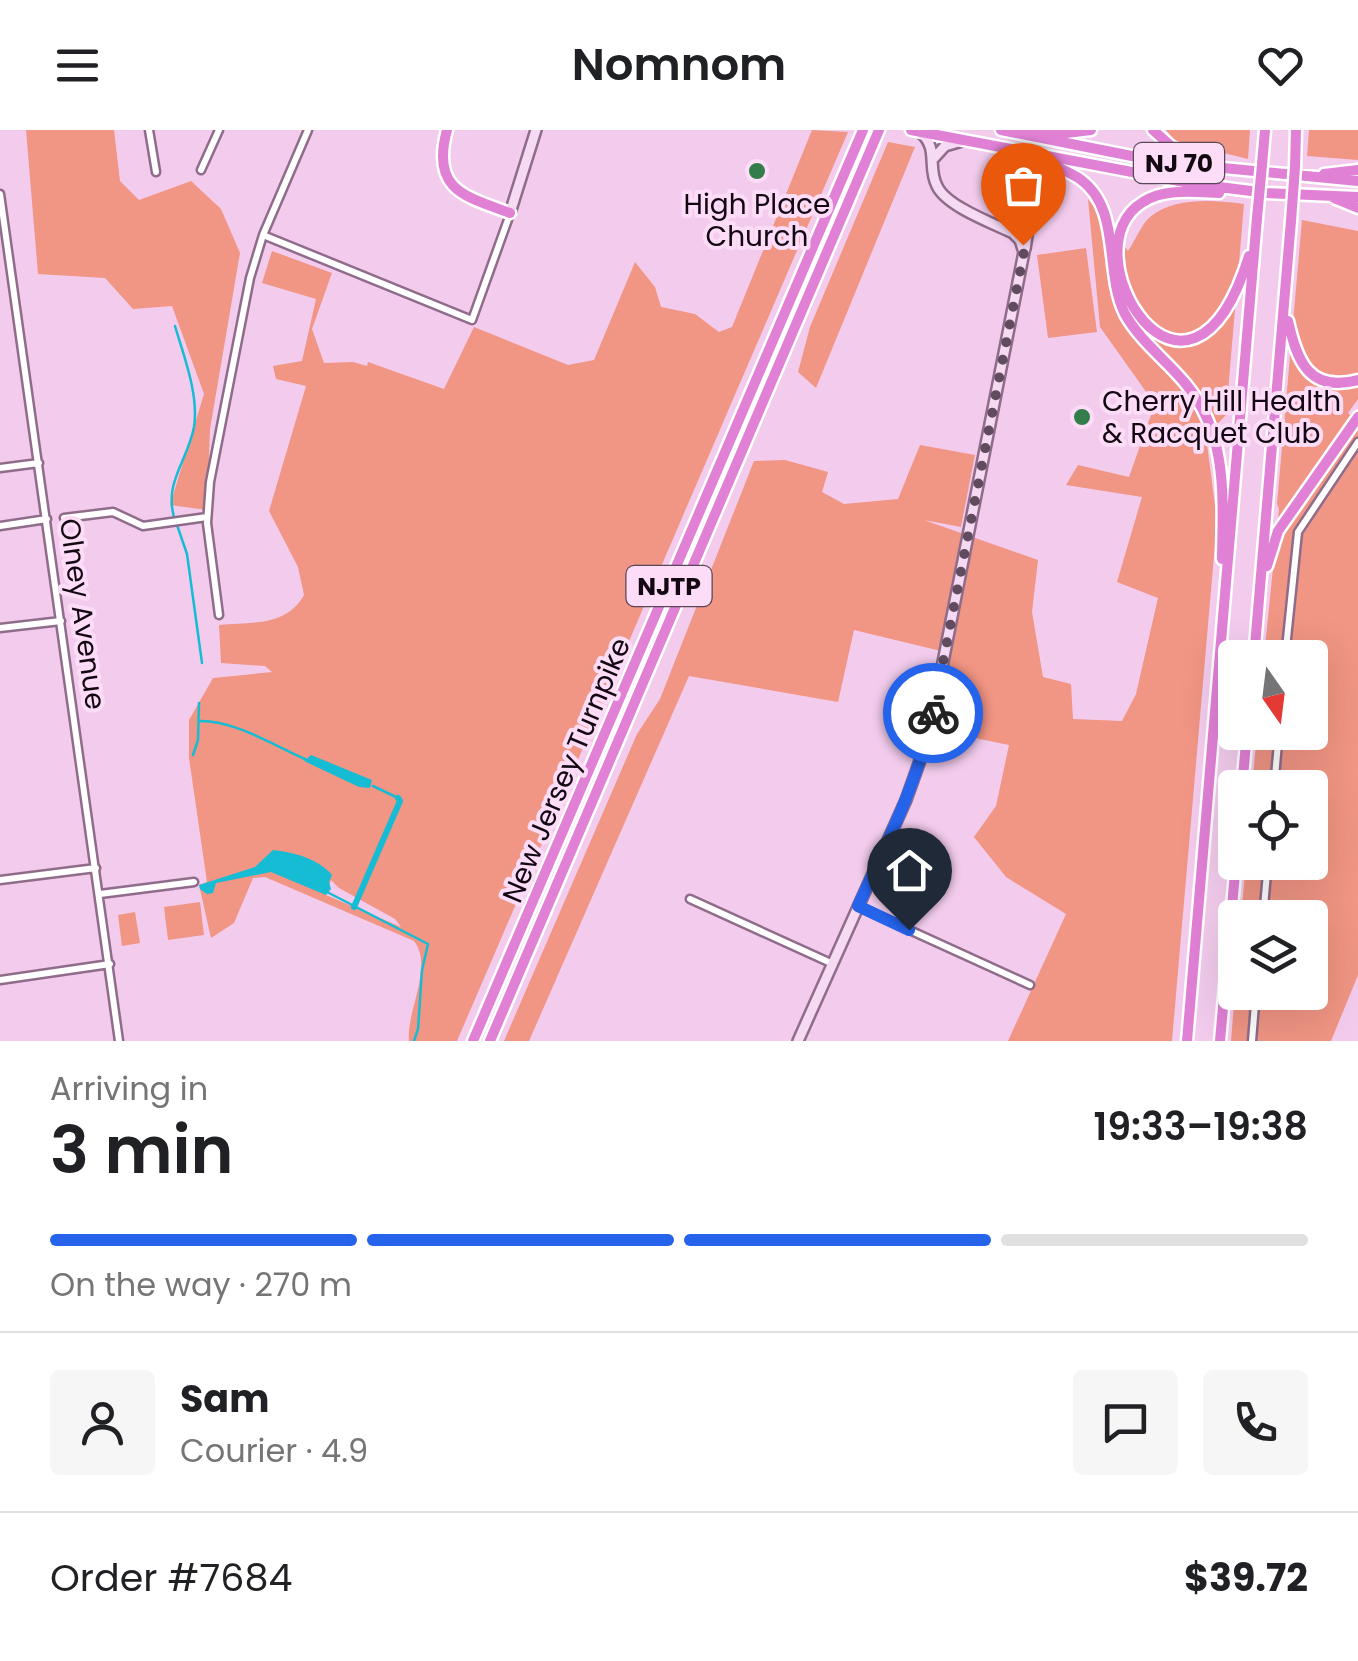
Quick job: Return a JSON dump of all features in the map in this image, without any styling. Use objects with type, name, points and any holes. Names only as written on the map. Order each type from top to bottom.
[{"type":"highway","points":[[447,130],[442,161],[449,182],[464,197],[510,214]]},
{"type":"highway","name":"New Jersey Turnpike","points":[[473,1041],[863,130]]},
{"type":"highway","name":"New Jersey Turnpike","points":[[490,1041],[879,130]]},
{"type":"highway","name":"NJ 70","points":[[914,130],[1242,191],[1358,197]]},
{"type":"highway","name":"NJ 70","points":[[1001,130],[1162,162],[1358,182]]},
{"type":"highway","points":[[1013,130],[1091,130]]},
{"type":"highway","points":[[1152,130],[1172,147],[1226,169]]},
{"type":"highway","points":[[1221,640],[1265,130]]},
{"type":"highway","points":[[1255,640],[1285,309],[1296,131]]},
{"type":"highway","points":[[1024,153],[1079,179],[1095,194],[1104,213],[1114,284],[1126,314],[1192,391],[1214,432],[1222,494],[1219,640]]},
{"type":"highway","points":[[1305,176],[1358,170]]},
{"type":"highway","points":[[1242,191],[1164,194],[1140,203],[1132,211],[1120,236],[1120,268],[1124,289],[1140,320],[1158,336],[1171,341],[1193,339],[1214,325],[1233,299],[1256,224]]},
{"type":"highway","points":[[1328,196],[1358,208]]},
{"type":"highway","points":[[1285,309],[1294,348],[1308,371],[1330,382],[1358,380]]},
{"type":"highway","points":[[1256,631],[1268,558],[1278,531],[1358,417]]},
{"type":"highway","points":[[1187,1041],[1218,680]]},
{"type":"highway","points":[[1220,1041],[1234,880]]},
{"type":"street","points":[[149,130],[156,172]]},
{"type":"street","points":[[201,170],[218,130]]},
{"type":"street","points":[[219,615],[207,517],[217,445],[262,235],[308,130]]},
{"type":"street","points":[[262,235],[472,320],[536,130]]},
{"type":"street","points":[[914,130],[930,143],[934,180],[941,194],[1013,233],[1024,252]]},
{"type":"street","points":[[933,160],[948,144],[966,141]]},
{"type":"street","points":[[798,1041],[906,800],[928,738],[1036,178]]},
{"type":"street","name":"Olney Avenue","points":[[0,194],[119,1041]]},
{"type":"street","points":[[1287,640],[1298,532],[1358,442]]},
{"type":"street","points":[[0,468],[39,463]]},
{"type":"street","points":[[64,518],[116,513],[143,526],[207,517]]},
{"type":"street","points":[[0,526],[47,519]]},
{"type":"street","points":[[0,628],[61,621]]},
{"type":"street","points":[[0,880],[96,868]]},
{"type":"street","points":[[100,894],[194,882]]},
{"type":"street","points":[[690,899],[833,964]]},
{"type":"street","points":[[858,906],[1030,985]]},
{"type":"street","points":[[0,980],[110,964]]},
{"type":"street","points":[[1252,1041],[1255,1010]]},
{"type":"shaded area","points":[[26,130],[114,130],[120,181],[139,200],[191,181],[221,209],[240,253],[210,429],[207,510],[170,505],[204,394],[172,306],[133,309],[105,278],[38,274]]},
{"type":"shaded area","points":[[812,130],[848,132],[457,1041],[409,1041],[421,963],[414,941],[265,877],[253,878],[234,923],[211,938],[199,885],[207,882],[189,758],[189,720],[213,678],[272,672],[265,666],[221,663],[219,625],[278,618],[304,595],[298,567],[269,511],[306,386],[276,379],[273,366],[302,361],[316,299],[262,283],[272,251],[332,273],[312,329],[324,363],[353,362],[367,366],[368,362],[444,389],[474,327],[568,365],[594,360],[635,262],[655,287],[661,307],[695,314],[719,332],[732,327]],"holes":[[[331,880],[395,919],[401,927],[326,895]]]},
{"type":"shaded area","points":[[1166,130],[1250,130],[1248,159],[1175,141]]},
{"type":"shaded area","points":[[1309,130],[1358,130],[1358,160],[1307,156]]},
{"type":"shaded area","points":[[888,142],[915,147],[816,388],[798,372],[810,327]]},
{"type":"shaded area","points":[[1088,199],[1128,251],[1147,220],[1171,206],[1208,201],[1244,204],[1226,415],[1206,436],[1217,521],[1172,1041],[1008,1041],[1066,914],[1006,877],[974,837],[996,806],[1009,745],[931,729],[945,652],[854,630],[838,702],[689,676],[529,1041],[504,1041],[637,734],[660,699],[754,461],[785,460],[828,472],[822,492],[844,504],[898,499],[920,445],[975,455],[961,527],[924,520],[1038,560],[1032,612],[1043,677],[1071,684],[1073,719],[1122,721],[1136,694],[1158,598],[1117,582],[1142,497],[1066,485],[1078,465],[1129,477],[1156,401],[1100,327]]},
{"type":"shaded area","points":[[1302,220],[1358,231],[1358,399],[1348,413],[1358,422],[1358,975],[1331,1041],[1231,1041],[1233,1010],[1328,1010],[1328,900],[1243,900],[1244,880],[1328,880],[1328,770],[1254,770],[1255,750],[1328,750],[1328,640],[1266,640]]},
{"type":"shaded area","points":[[1086,248],[1097,332],[1048,338],[1037,255]]},
{"type":"shaded area","points":[[200,902],[204,935],[168,940],[164,907]]},
{"type":"shaded area","points":[[135,912],[140,943],[122,946],[118,915]]},
{"type":"water","points":[[311,755],[372,780],[370,788],[359,787],[304,761]]},
{"type":"water","points":[[273,850],[320,865],[332,875],[331,889],[326,895],[271,872],[216,883],[213,893],[200,889],[199,885],[255,867]]},
{"type":"waterway","points":[[174,517],[172,493],[195,415],[190,376],[175,326]]},
{"type":"waterway","points":[[177,525],[187,554],[202,663]]},
{"type":"waterway","points":[[193,755],[198,740],[199,703]]},
{"type":"waterway","points":[[199,721],[239,729],[305,759]]},
{"type":"waterway","points":[[373,786],[398,798]]},
{"type":"waterway","points":[[354,907],[398,798]]},
{"type":"waterway","points":[[327,892],[428,944],[414,1041]]},
{"type":"way so far","points":[[933,713],[1023,245]]},
{"type":"place","name":"High Place Church","points":[[757,171]]},
{"type":"place","name":"Cherry Hill Health & Racquet Club","points":[[1082,417]]},
{"type":"route","points":[[909,930],[858,906],[906,800],[933,713]]}]
